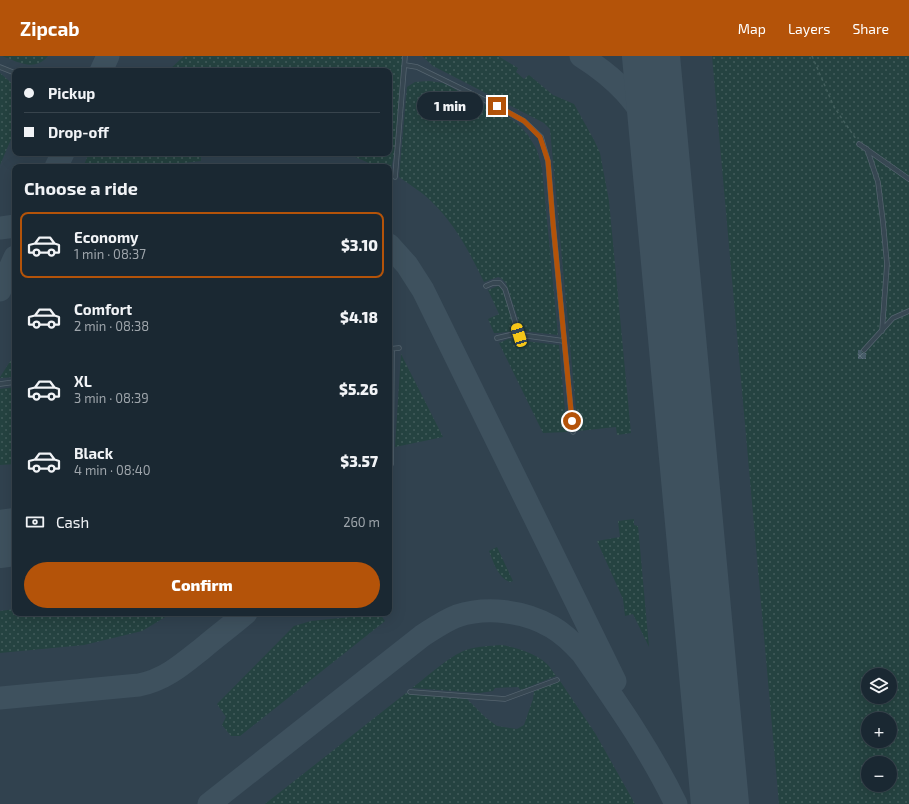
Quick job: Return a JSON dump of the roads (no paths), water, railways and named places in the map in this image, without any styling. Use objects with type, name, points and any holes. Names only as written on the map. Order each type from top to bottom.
[{"type":"lane","points":[[395,177],[405,56]]},
{"type":"lane","points":[[405,65],[417,67],[497,106],[524,121],[540,137],[548,161],[573,432]]},
{"type":"lane","points":[[0,67],[12,72]]},
{"type":"lane","points":[[859,144],[909,179]]},
{"type":"lane","points":[[867,149],[878,182],[887,264],[882,331]]},
{"type":"lane","points":[[486,286],[493,283],[500,283],[505,289],[519,335]]},
{"type":"lane","points":[[864,350],[893,318],[909,311]]},
{"type":"lane","points":[[497,338],[514,334],[564,341]]},
{"type":"lane","points":[[392,349],[398,348]]},
{"type":"lane","points":[[0,384],[12,382]]},
{"type":"lane","points":[[410,692],[504,699],[557,680]]}]
